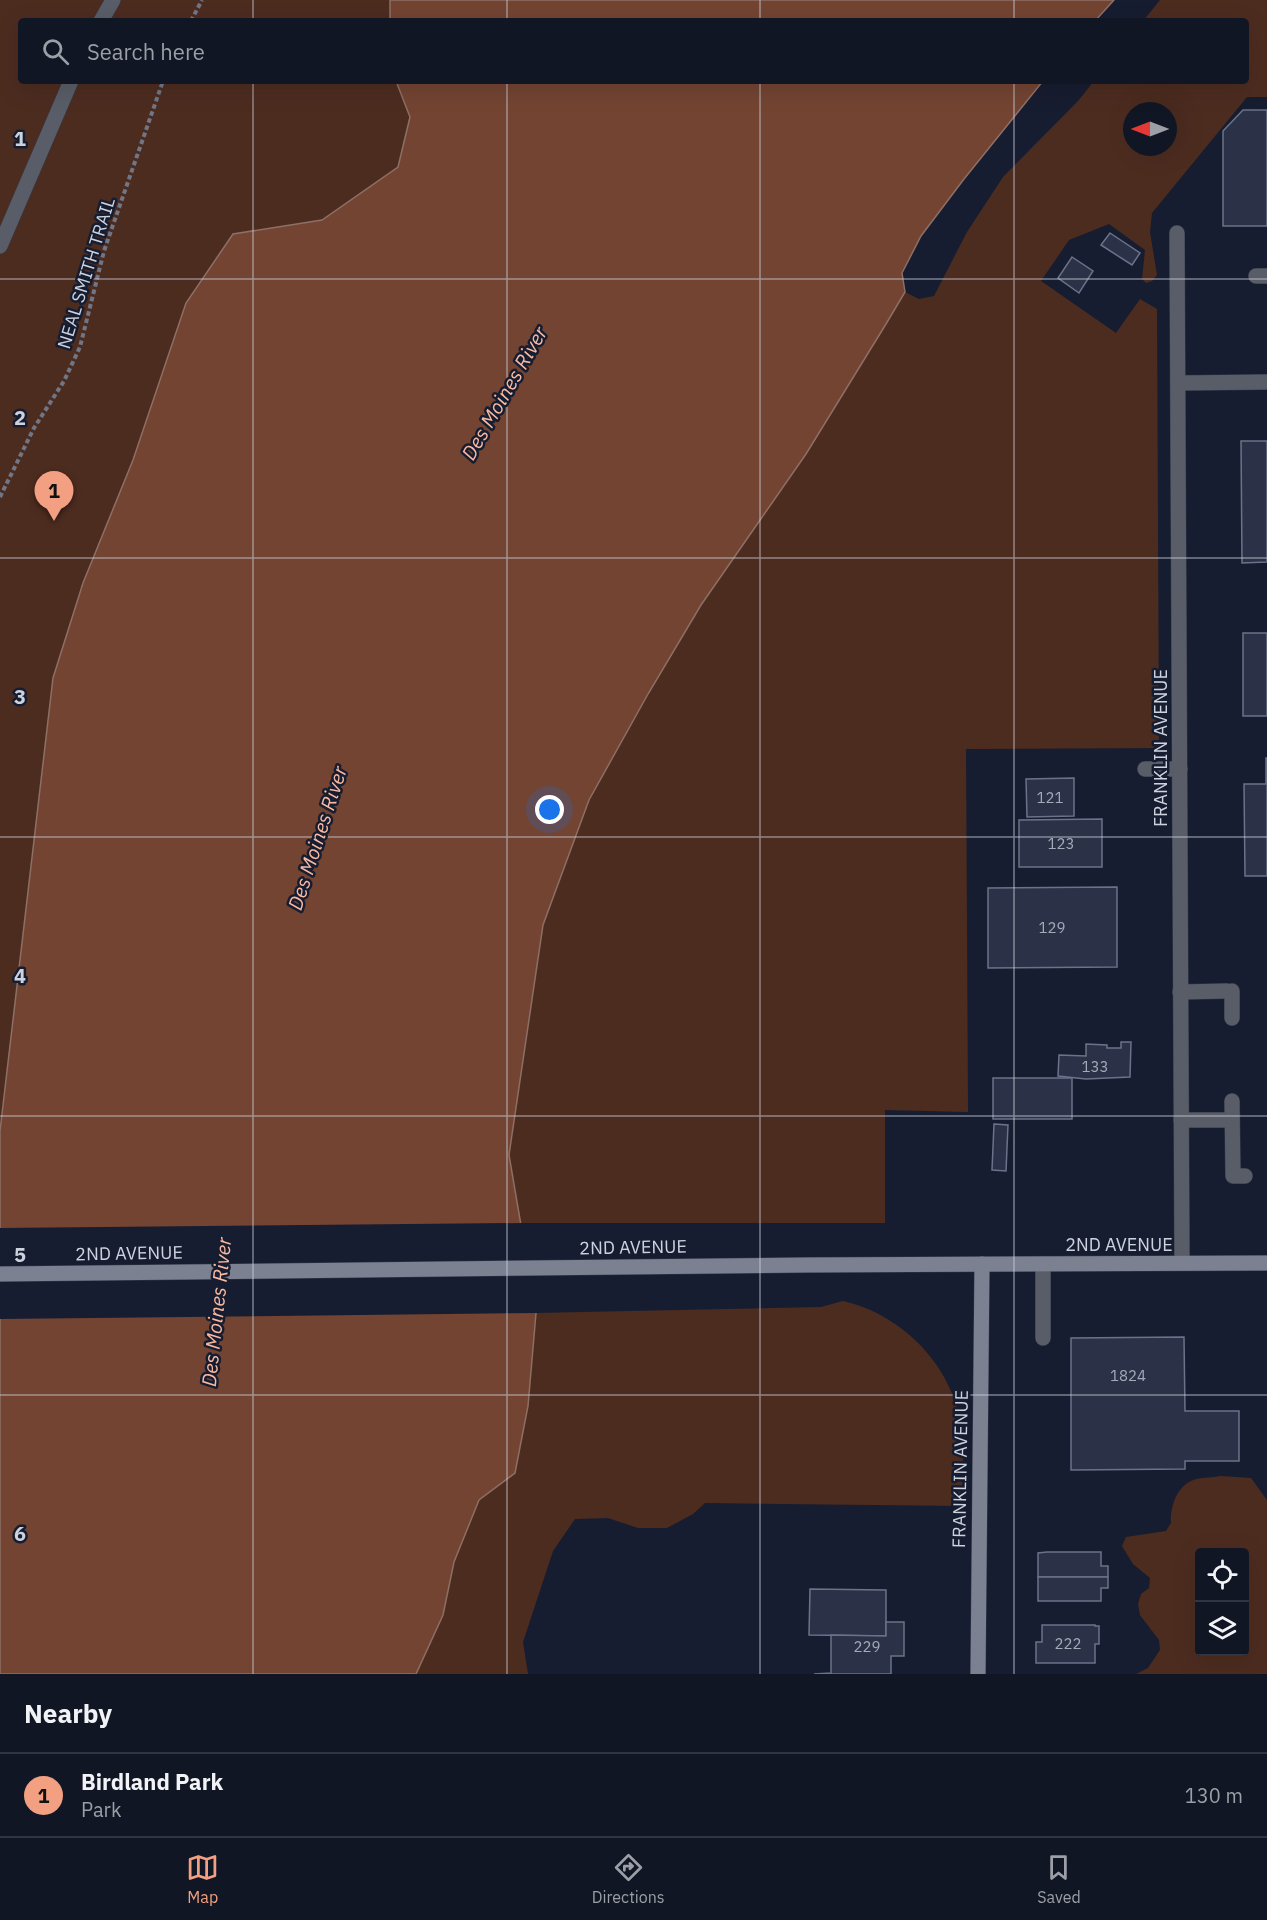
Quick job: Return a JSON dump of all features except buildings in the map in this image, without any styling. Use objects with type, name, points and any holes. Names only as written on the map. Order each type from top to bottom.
[{"type":"main road","name":"2ND AVENUE","points":[[0,1274],[1267,1263]]},
{"type":"main road","name":"FRANKLIN AVENUE","points":[[978,1674],[982,1264]]},
{"type":"street","points":[[104,18],[113,0]]},
{"type":"street","points":[[0,246],[70,84]]},
{"type":"street","name":"FRANKLIN AVENUE","points":[[1177,233],[1182,1263]]},
{"type":"street","points":[[1178,383],[1267,382]]},
{"type":"street","points":[[1145,769],[1179,769]]},
{"type":"street","points":[[1180,992],[1229,992],[1232,1018]]},
{"type":"street","points":[[1232,1101],[1233,1176],[1245,1176]]},
{"type":"street","points":[[1181,1120],[1232,1120]]},
{"type":"street","points":[[1043,1264],[1043,1338]]},
{"type":"path","points":[[192,18],[202,0]]},
{"type":"path","name":"NEAL SMITH TRAIL","points":[[0,496],[34,428],[64,381],[80,347],[104,252],[162,84]]},
{"type":"shaded area","points":[[0,0],[390,0],[390,18],[18,18],[18,84],[397,84],[410,117],[398,167],[322,220],[234,234],[133,460],[83,583],[53,678],[0,1131]]},
{"type":"shaded area","points":[[1160,0],[1267,0],[1267,97],[1247,97],[1152,213],[1150,232],[1157,275],[1152,281],[1146,283],[1142,279],[1145,250],[1109,224],[1069,240],[1041,281],[1116,333],[1140,299],[1157,309],[1159,748],[966,749],[968,1112],[885,1110],[885,1223],[519,1223],[509,1155],[543,925],[589,800],[701,605],[806,454],[905,292],[919,299],[934,296],[967,232],[1003,177],[1078,101],[1092,84],[1249,84],[1249,18],[1145,18]]},
{"type":"shaded area","points":[[843,1301],[886,1318],[906,1332],[923,1348],[949,1386],[962,1432],[962,1506],[705,1503],[693,1514],[667,1528],[638,1528],[608,1518],[575,1519],[553,1551],[523,1642],[528,1674],[416,1674],[443,1615],[454,1562],[479,1500],[515,1473],[528,1406],[536,1313],[821,1307]]},
{"type":"shaded area","points":[[1220,1476],[1251,1478],[1267,1500],[1267,1674],[1136,1674],[1148,1668],[1160,1650],[1159,1640],[1140,1615],[1138,1604],[1141,1594],[1149,1588],[1150,1578],[1133,1564],[1122,1546],[1126,1537],[1166,1531],[1171,1523],[1175,1499],[1181,1488],[1202,1478]]},
{"type":"water","points":[[390,0],[1114,0],[1098,18],[390,18]]},
{"type":"water","name":"Des Moines River","points":[[397,84],[1041,84],[921,236],[902,273],[905,292],[806,454],[701,605],[589,800],[543,925],[509,1155],[536,1313],[528,1406],[515,1473],[479,1500],[454,1562],[443,1615],[416,1674],[0,1674],[0,1131],[53,678],[83,583],[133,460],[186,303],[233,234],[322,220],[398,167],[410,117]]},
{"type":"pier","points":[[522,1223],[539,1313],[0,1319],[0,1228]]},
{"type":"place","name":"Birdland Park","points":[[54,521]]}]
